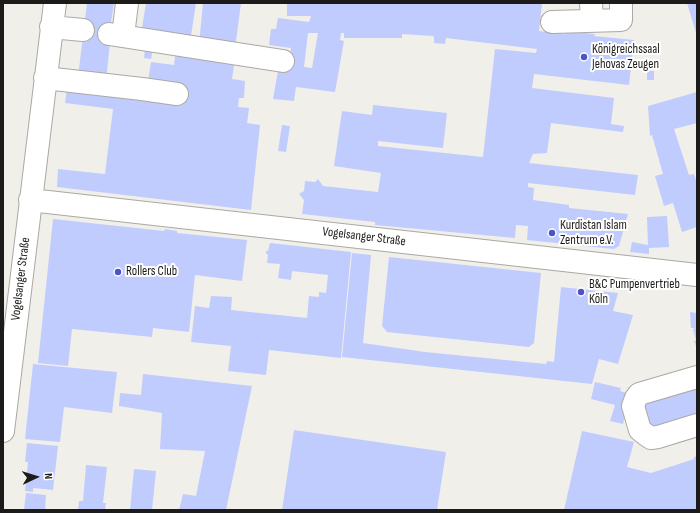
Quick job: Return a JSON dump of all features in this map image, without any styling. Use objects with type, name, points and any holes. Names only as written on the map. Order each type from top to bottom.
[{"type":"street","name":"Vogelsanger Straße","points":[[3,431],[11,288],[30,200],[54,3]]},
{"type":"street","points":[[127,3],[116,35],[283,61]]},
{"type":"street","points":[[552,22],[592,12],[622,20],[621,3]]},
{"type":"street","points":[[51,27],[83,30]]},
{"type":"street","points":[[45,78],[177,94]]},
{"type":"street","name":"Vogelsanger Straße","points":[[30,200],[697,275]]},
{"type":"street","points":[[697,377],[640,394],[636,398],[633,406],[640,430],[651,438],[697,424]]},
{"type":"building","points":[[87,3],[114,3],[108,43],[110,43],[106,81],[78,77]]},
{"type":"building","points":[[146,3],[196,3],[191,36],[142,28]]},
{"type":"building","points":[[203,3],[241,3],[235,49],[199,44]]},
{"type":"building","points":[[287,3],[542,3],[539,31],[566,34],[566,31],[595,34],[594,36],[634,40],[629,85],[534,74],[532,88],[614,98],[611,124],[624,126],[623,132],[551,123],[547,153],[533,154],[529,163],[638,175],[635,195],[528,183],[528,187],[534,188],[533,200],[569,205],[569,208],[628,214],[619,246],[614,249],[527,240],[528,226],[516,225],[515,238],[375,225],[375,222],[302,214],[304,200],[299,194],[304,191],[305,181],[315,182],[318,179],[323,186],[378,192],[381,173],[334,166],[342,111],[372,115],[373,105],[447,113],[443,148],[378,141],[378,146],[483,157],[495,49],[536,53],[537,49],[446,38],[445,44],[434,43],[433,36],[402,34],[402,38],[344,38],[344,33],[341,33],[340,40],[344,41],[335,92],[296,87],[294,101],[273,99],[279,65],[288,65],[291,48],[269,45],[271,29],[276,29],[278,18],[309,22],[311,16],[287,16]],"holes":[[[308,33],[318,33],[312,68],[304,67]]]},
{"type":"building","points":[[687,3],[697,3],[697,36]]},
{"type":"building","points":[[145,48],[153,48],[151,59],[144,58]]},
{"type":"building","points":[[176,48],[235,59],[232,79],[245,81],[244,98],[239,98],[238,107],[249,108],[247,123],[260,125],[251,210],[57,187],[58,169],[105,174],[113,109],[65,103],[67,88],[183,101],[185,86],[148,81],[151,62],[174,65]]},
{"type":"building","points":[[647,71],[654,71],[654,80],[647,80]]},
{"type":"building","points":[[697,92],[697,123],[674,129],[689,175],[694,174],[697,183],[697,227],[682,232],[673,203],[664,206],[655,176],[663,174],[652,135],[650,136],[648,106]]},
{"type":"building","points":[[282,125],[290,126],[286,152],[278,151]]},
{"type":"building","points":[[667,216],[669,247],[649,248],[649,254],[630,252],[632,242],[648,245],[647,217]]},
{"type":"building","points":[[53,219],[164,231],[165,229],[177,231],[177,233],[247,240],[242,281],[195,275],[189,332],[153,328],[152,337],[72,329],[68,366],[38,363]]},
{"type":"building","points":[[270,243],[351,252],[341,358],[269,350],[266,375],[228,371],[231,346],[191,342],[195,306],[209,308],[211,296],[232,297],[231,310],[307,318],[309,296],[319,297],[319,292],[326,293],[328,275],[292,271],[291,280],[278,278],[280,264],[267,263],[268,254],[266,254],[266,251],[268,251]]},
{"type":"building","points":[[352,253],[371,255],[363,343],[425,352],[546,364],[547,361],[554,362],[561,287],[618,293],[613,311],[633,315],[618,364],[599,359],[592,384],[342,357]]},
{"type":"building","points":[[389,257],[541,273],[534,343],[529,347],[387,332],[382,326]]},
{"type":"building","points":[[690,312],[697,313],[697,349],[694,341],[696,340],[693,329],[695,328],[691,328]]},
{"type":"building","points":[[33,364],[117,372],[112,413],[64,407],[60,442],[25,439]]},
{"type":"building","points":[[143,374],[252,386],[226,510],[179,510],[183,494],[196,496],[205,451],[160,449],[162,413],[119,406],[120,393],[141,395]]},
{"type":"building","points":[[595,382],[621,388],[620,391],[630,394],[623,424],[610,421],[615,405],[591,399]]},
{"type":"building","points":[[697,382],[697,417],[652,430],[637,400]]},
{"type":"building","points":[[294,430],[446,452],[437,510],[282,510]]},
{"type":"building","points":[[582,431],[634,442],[627,467],[651,473],[694,459],[694,457],[697,456],[697,510],[564,510]]},
{"type":"building","points":[[27,443],[58,446],[53,490],[33,488],[33,492],[25,491],[28,462],[25,462]]},
{"type":"building","points":[[86,465],[107,467],[103,503],[106,503],[105,510],[78,510],[79,501],[83,501]]},
{"type":"building","points":[[134,469],[156,471],[152,510],[130,510]]},
{"type":"building","points":[[26,493],[46,495],[45,510],[24,509]]},
{"type":"place","name":"Königreichssaal Jehovas Zeugen","points":[[584,57]]},
{"type":"place","name":"Kurdistan Islam Zentrum e.V.","points":[[552,233]]},
{"type":"place","name":"Rollers Club","points":[[118,272]]},
{"type":"place","name":"B&C Pumpenvertrieb Köln","points":[[581,292]]}]
